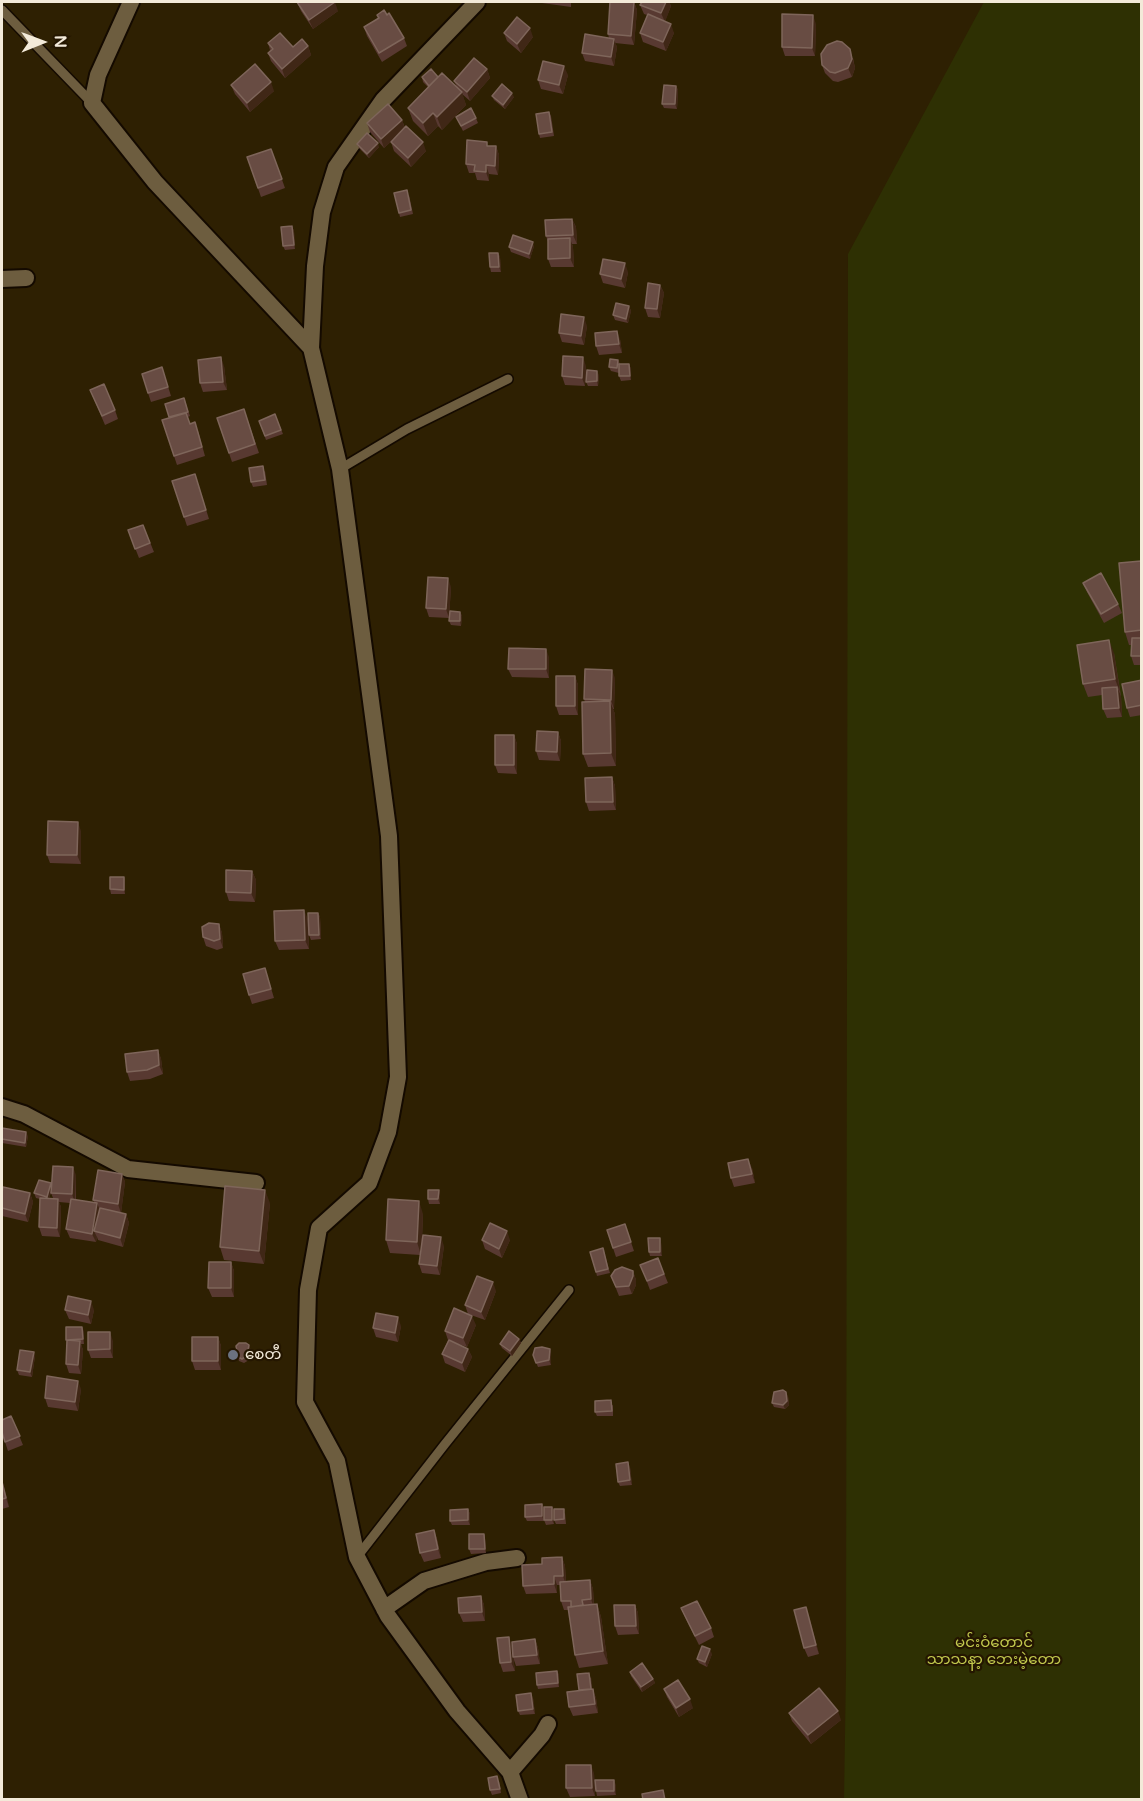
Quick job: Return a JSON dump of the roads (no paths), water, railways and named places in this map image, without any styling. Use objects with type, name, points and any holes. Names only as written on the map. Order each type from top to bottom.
[{"type":"street","points":[[131,2],[98,75],[92,104],[155,182],[311,348]]},
{"type":"street","points":[[477,2],[383,100],[336,167],[321,223],[315,266],[311,348],[340,469],[388,836],[398,1077],[388,1132],[369,1183],[319,1228],[308,1290],[305,1402],[337,1461],[357,1557],[384,1609],[457,1711],[510,1772],[520,1800]]},
{"type":"street","points":[[2,279],[26,278]]},
{"type":"street","points":[[2,1107],[24,1114],[128,1169],[256,1183]]},
{"type":"street","points":[[384,1609],[424,1581],[486,1562],[517,1558]]},
{"type":"street","points":[[510,1772],[542,1735],[548,1724]]},
{"type":"lane","points":[[2,10],[92,104]]},
{"type":"lane","points":[[340,469],[407,429],[508,379]]},
{"type":"lane","points":[[357,1557],[569,1290]]},
{"type":"place","name":"စေတီ","points":[[233,1355]]},
{"type":"park label","name":"မင်းဝံတောင် သာသနာ့ ‌ဘေးမဲ့တော","points":[[994,1652]]}]
